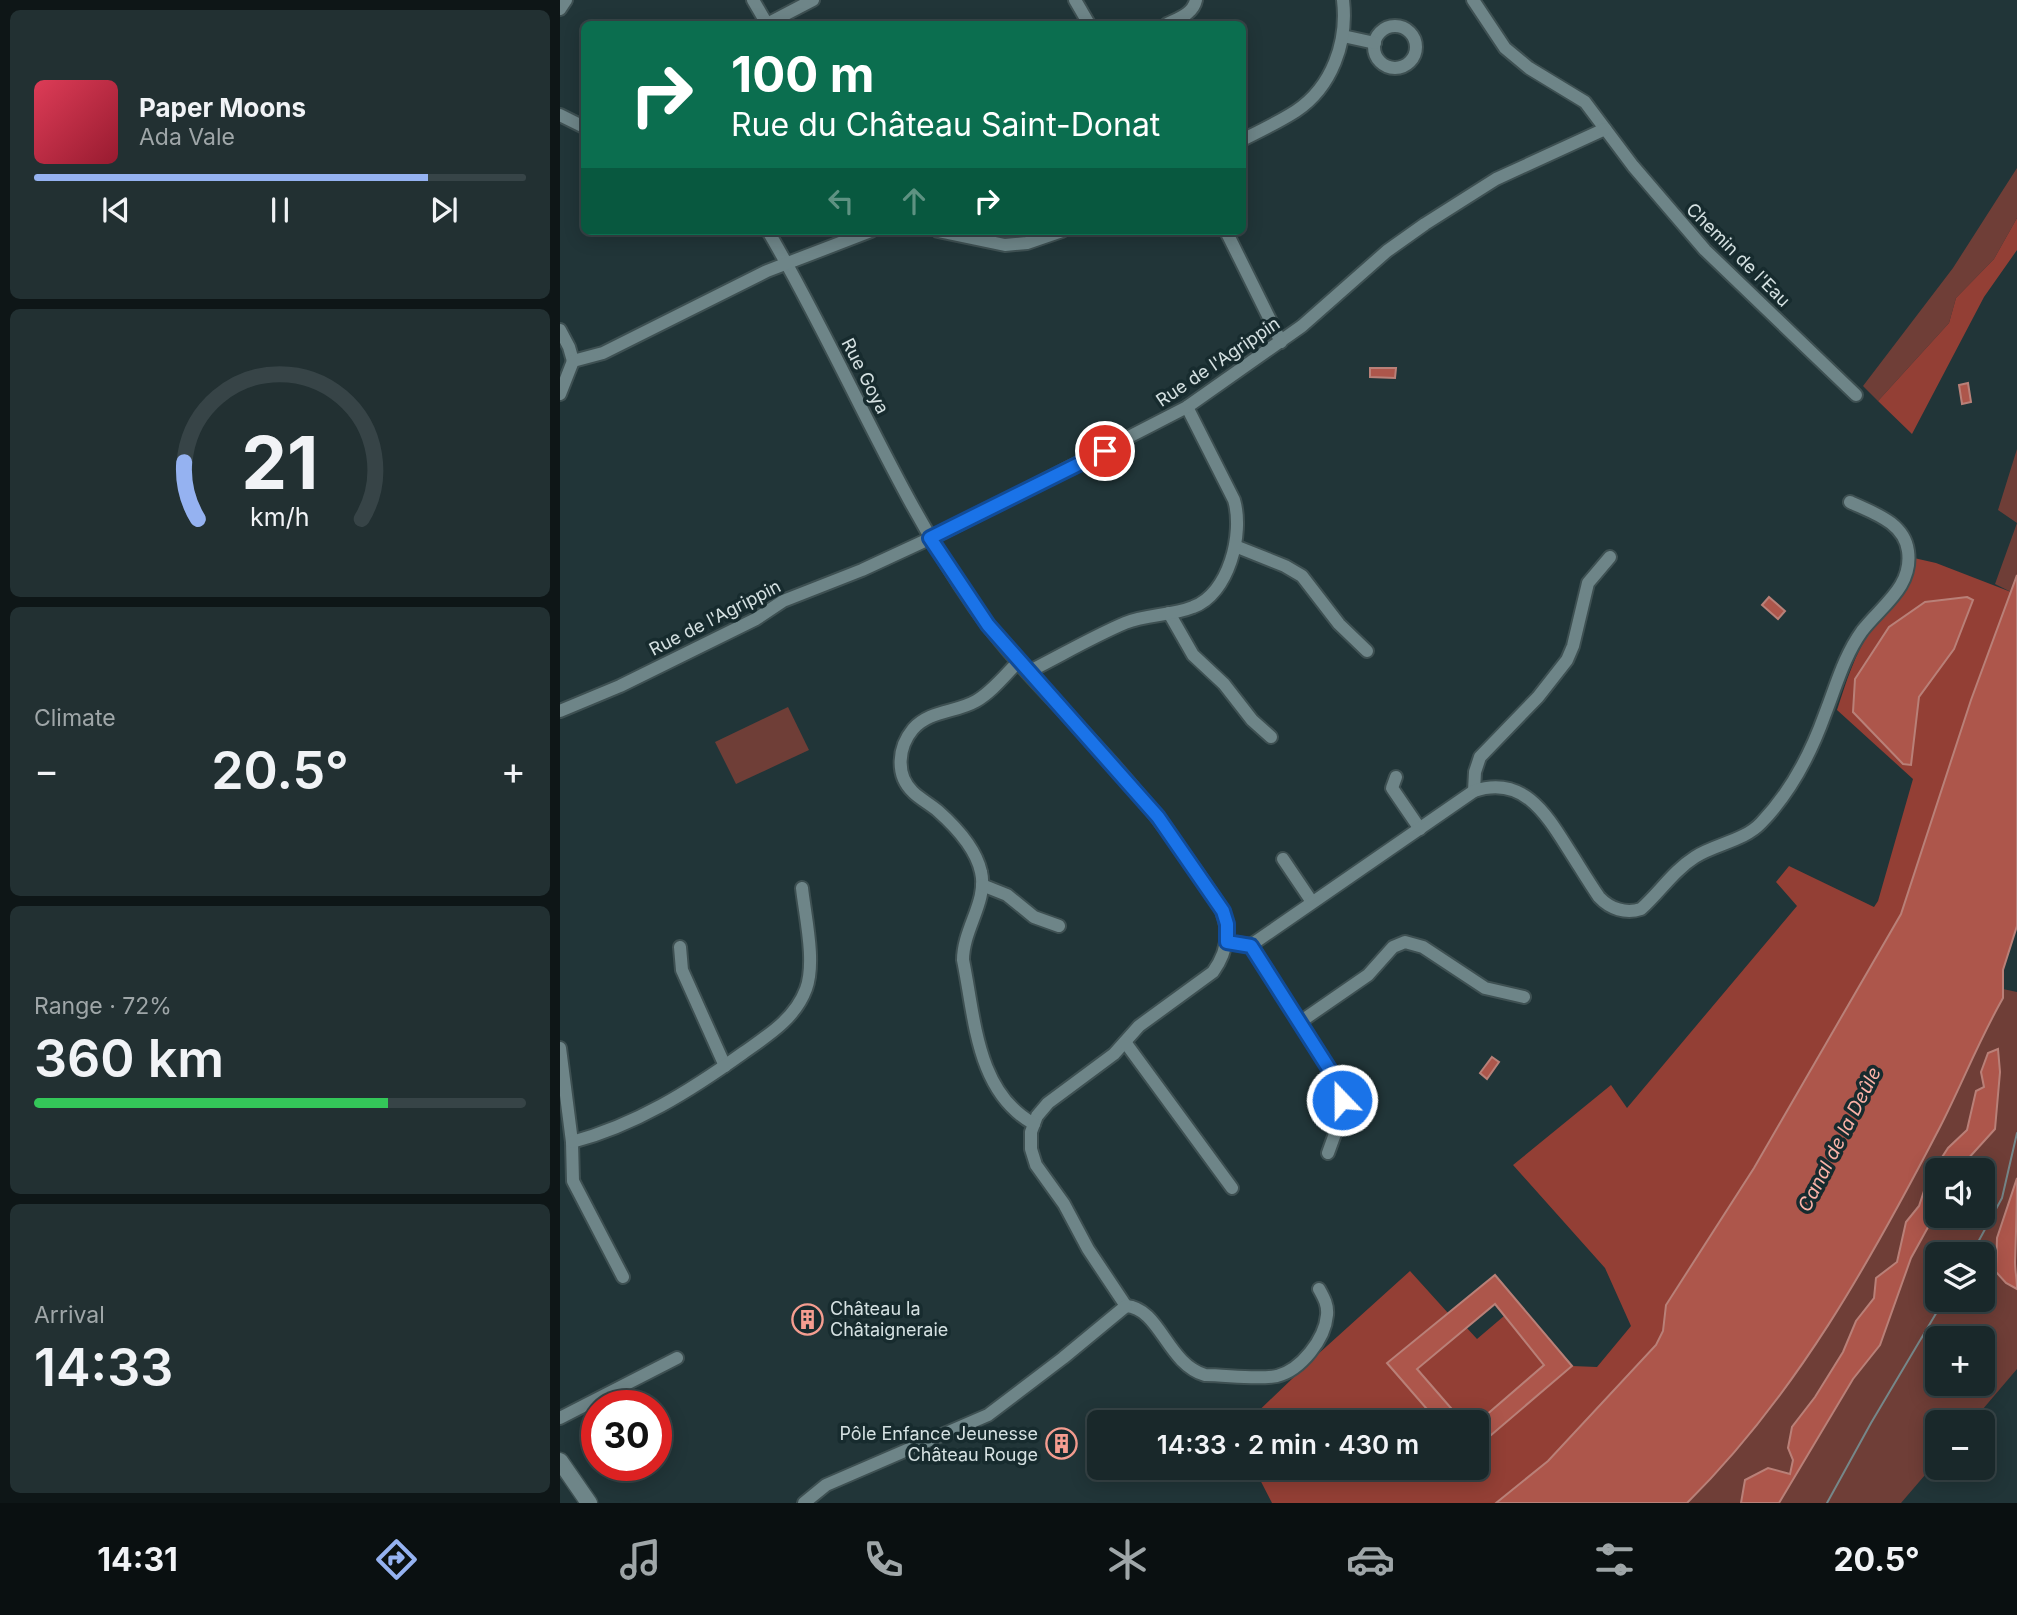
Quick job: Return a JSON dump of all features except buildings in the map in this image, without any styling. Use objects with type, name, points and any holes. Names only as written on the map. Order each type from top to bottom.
[{"type":"street","points":[[560,9],[566,0]]},
{"type":"street","points":[[753,0],[765,21]]},
{"type":"street","points":[[773,21],[813,0]]},
{"type":"street","points":[[1075,0],[1087,21]]},
{"type":"street","points":[[1173,21],[1190,12],[1196,0]]},
{"type":"street","points":[[1246,138],[1307,102],[1331,70],[1343,36],[1343,0]]},
{"type":"street","name":"Chemin de l'Eau","points":[[1473,0],[1505,48],[1529,68],[1585,102],[1640,175],[1705,250],[1856,395]]},
{"type":"street","points":[[1343,36],[1375,43]]},
{"type":"street","points":[[560,115],[581,126]]},
{"type":"street","name":"Rue de l'Agrippin","points":[[560,711],[608,692],[757,619],[783,601],[862,570],[930,538],[1186,407],[1281,342],[1396,244],[1425,224],[1496,179],[1605,129]]},
{"type":"street","name":"Rue Goya","points":[[770,235],[898,482],[976,610],[1028,672],[1118,770],[1175,839],[1223,911],[1227,924],[1227,942]]},
{"type":"street","points":[[573,361],[603,353],[786,263],[860,235]]},
{"type":"street","points":[[957,235],[1005,245],[1027,243],[1050,235]]},
{"type":"street","points":[[1228,235],[1281,342]]},
{"type":"street","points":[[560,330],[573,361],[560,394]]},
{"type":"street","points":[[1028,672],[1126,623],[1196,606],[1214,592],[1235,546],[1239,529],[1238,513],[1234,500],[1186,407]]},
{"type":"street","points":[[1319,1289],[1326,1302],[1327,1317],[1320,1339],[1295,1366],[1275,1376],[1197,1373],[1182,1363],[1142,1310],[1126,1306],[1088,1249],[1063,1204],[1036,1165],[1031,1149],[1034,1124],[1048,1103],[1114,1054],[1139,1026],[1213,972],[1221,960],[1227,942],[1251,946],[1474,791],[1503,788],[1520,793],[1534,802],[1547,815],[1599,897],[1609,906],[1622,911],[1641,909],[1668,879],[1692,859],[1752,831],[1781,798],[1807,755],[1856,640],[1905,578],[1908,551],[1902,535],[1892,523],[1850,502]]},
{"type":"street","points":[[1235,546],[1285,566],[1302,576],[1339,624],[1367,651]]},
{"type":"street","points":[[1474,791],[1475,772],[1480,757],[1538,697],[1567,660],[1573,646],[1585,591],[1593,576],[1610,557]]},
{"type":"street","points":[[1169,613],[1193,655],[1224,684],[1252,720],[1271,737]]},
{"type":"street","points":[[1019,661],[982,698],[964,707],[931,716],[922,722],[909,736],[901,751],[900,764],[906,784],[946,819],[969,845],[980,866],[982,885],[963,947],[963,960],[979,1044],[989,1076],[999,1093],[1011,1109],[1034,1124]]},
{"type":"street","points":[[1396,777],[1392,788],[1420,829]]},
{"type":"street","points":[[1283,859],[1312,902]]},
{"type":"street","points":[[982,885],[1007,895],[1034,917],[1059,926]]},
{"type":"street","points":[[572,1142],[607,1132],[693,1088],[782,1024],[804,994],[809,980],[802,888]]},
{"type":"street","points":[[1300,1022],[1368,975],[1393,947],[1405,942],[1423,947],[1485,988],[1524,997]]},
{"type":"street","points":[[1251,946],[1340,1086],[1340,1120],[1328,1153]]},
{"type":"street","points":[[680,947],[682,970],[725,1066]]},
{"type":"street","points":[[1125,1042],[1232,1188]]},
{"type":"street","points":[[560,1048],[572,1142],[573,1181],[623,1277]]},
{"type":"street","points":[[804,1503],[826,1485],[988,1415],[1126,1306]]},
{"type":"street","points":[[560,1418],[677,1358]]},
{"type":"street","points":[[560,1461],[589,1503]]},
{"type":"shaded area","points":[[2017,168],[2017,218],[1994,259],[1956,298],[1949,323],[1878,401],[1863,386],[1953,268]]},
{"type":"shaded area","points":[[2017,218],[2017,250],[1984,297],[1912,434],[1878,401],[1949,323],[1956,298],[1994,259]]},
{"type":"shaded area","points":[[2017,449],[2017,523],[1998,510]]},
{"type":"shaded area","points":[[2017,523],[2017,575],[2011,592],[1995,584]]},
{"type":"shaded area","points":[[1914,558],[1936,563],[2011,592],[1971,700],[1901,914],[1754,1168],[1666,1304],[1663,1331],[1656,1345],[1548,1461],[1496,1503],[1272,1503],[1260,1480],[1489,1480],[1489,1437],[1572,1366],[1597,1367],[1631,1326],[1605,1268],[1513,1165],[1611,1085],[1627,1108],[1797,906],[1776,882],[1789,866],[1874,907],[1913,779],[1837,710],[1861,647],[1907,582]],"holes":[[[1925,602],[1954,649],[1919,697],[1855,679],[1889,627]]]},
{"type":"shaded area","points":[[788,707],[809,750],[736,784],[715,742]]},
{"type":"shaded area","points":[[2003,989],[2017,992],[2017,1369],[1995,1395],[1995,1326],[1925,1326],[1925,1396],[1994,1396],[1982,1410],[1925,1410],[1925,1475],[1901,1503],[1687,1503],[1763,1418],[1828,1325],[1914,1177],[2003,999]]},
{"type":"shaded area","points":[[1410,1271],[1448,1313],[1387,1363],[1428,1410],[1260,1410]]},
{"type":"shaded area","points":[[1504,1316],[1544,1365],[1489,1413],[1489,1410],[1453,1410],[1417,1369],[1466,1327],[1477,1339]]},
{"type":"water","points":[[1370,368],[1396,368],[1395,378],[1370,377]]},
{"type":"water","points":[[1968,383],[1971,402],[1962,404],[1959,385]]},
{"type":"water","name":"Canal de la Deûle","points":[[2017,575],[2017,926],[2003,970],[2003,998],[1940,1127],[1886,1228],[1828,1325],[1763,1418],[1687,1503],[1496,1503],[1548,1461],[1656,1345],[1663,1331],[1666,1305],[1754,1168],[1901,914],[1971,700]]},
{"type":"water","points":[[1769,597],[1785,611],[1778,619],[1762,605]]},
{"type":"water","points":[[1967,597],[1973,600],[1954,649],[1919,697],[1911,765],[1903,764],[1853,712],[1855,679],[1889,627],[1925,602]]},
{"type":"water","points":[[1998,1049],[2000,1072],[1995,1129],[1969,1158],[1942,1158],[1967,1130],[1976,1091],[1984,1087],[1981,1072],[1988,1053]]},
{"type":"water","points":[[1492,1057],[1499,1062],[1487,1079],[1480,1073]]},
{"type":"water","points":[[2017,1178],[2017,1289],[2006,1283],[1996,1272],[1997,1238]]},
{"type":"water","points":[[1925,1188],[1925,1228],[1928,1228],[1911,1258],[1880,1345],[1853,1379],[1779,1503],[1741,1503],[1745,1480],[1768,1468],[1790,1474],[1793,1460],[1788,1448],[1792,1427],[1815,1397],[1843,1352],[1856,1321],[1874,1298],[1876,1278],[1897,1262],[1906,1222],[1919,1206]]},
{"type":"water","points":[[1495,1275],[1572,1366],[1489,1437],[1489,1413],[1544,1365],[1495,1304],[1417,1369],[1453,1410],[1428,1410],[1387,1363]]},
{"type":"tram line","points":[[1978,1242],[2002,1198],[2017,1133]]},
{"type":"tram line","points":[[1827,1503],[1937,1312]]},
{"type":"place","name":"Château la Châtaigneraie","points":[[807,1319]]},
{"type":"place","name":"Pôle Enfance Jeunesse Château Rouge","points":[[1061,1444]]},
{"type":"route","points":[[1105,451],[930,538],[988,625],[1118,770],[1175,839],[1223,911],[1227,924],[1227,942],[1251,946],[1263,962],[1340,1086],[1342,1100]]}]
